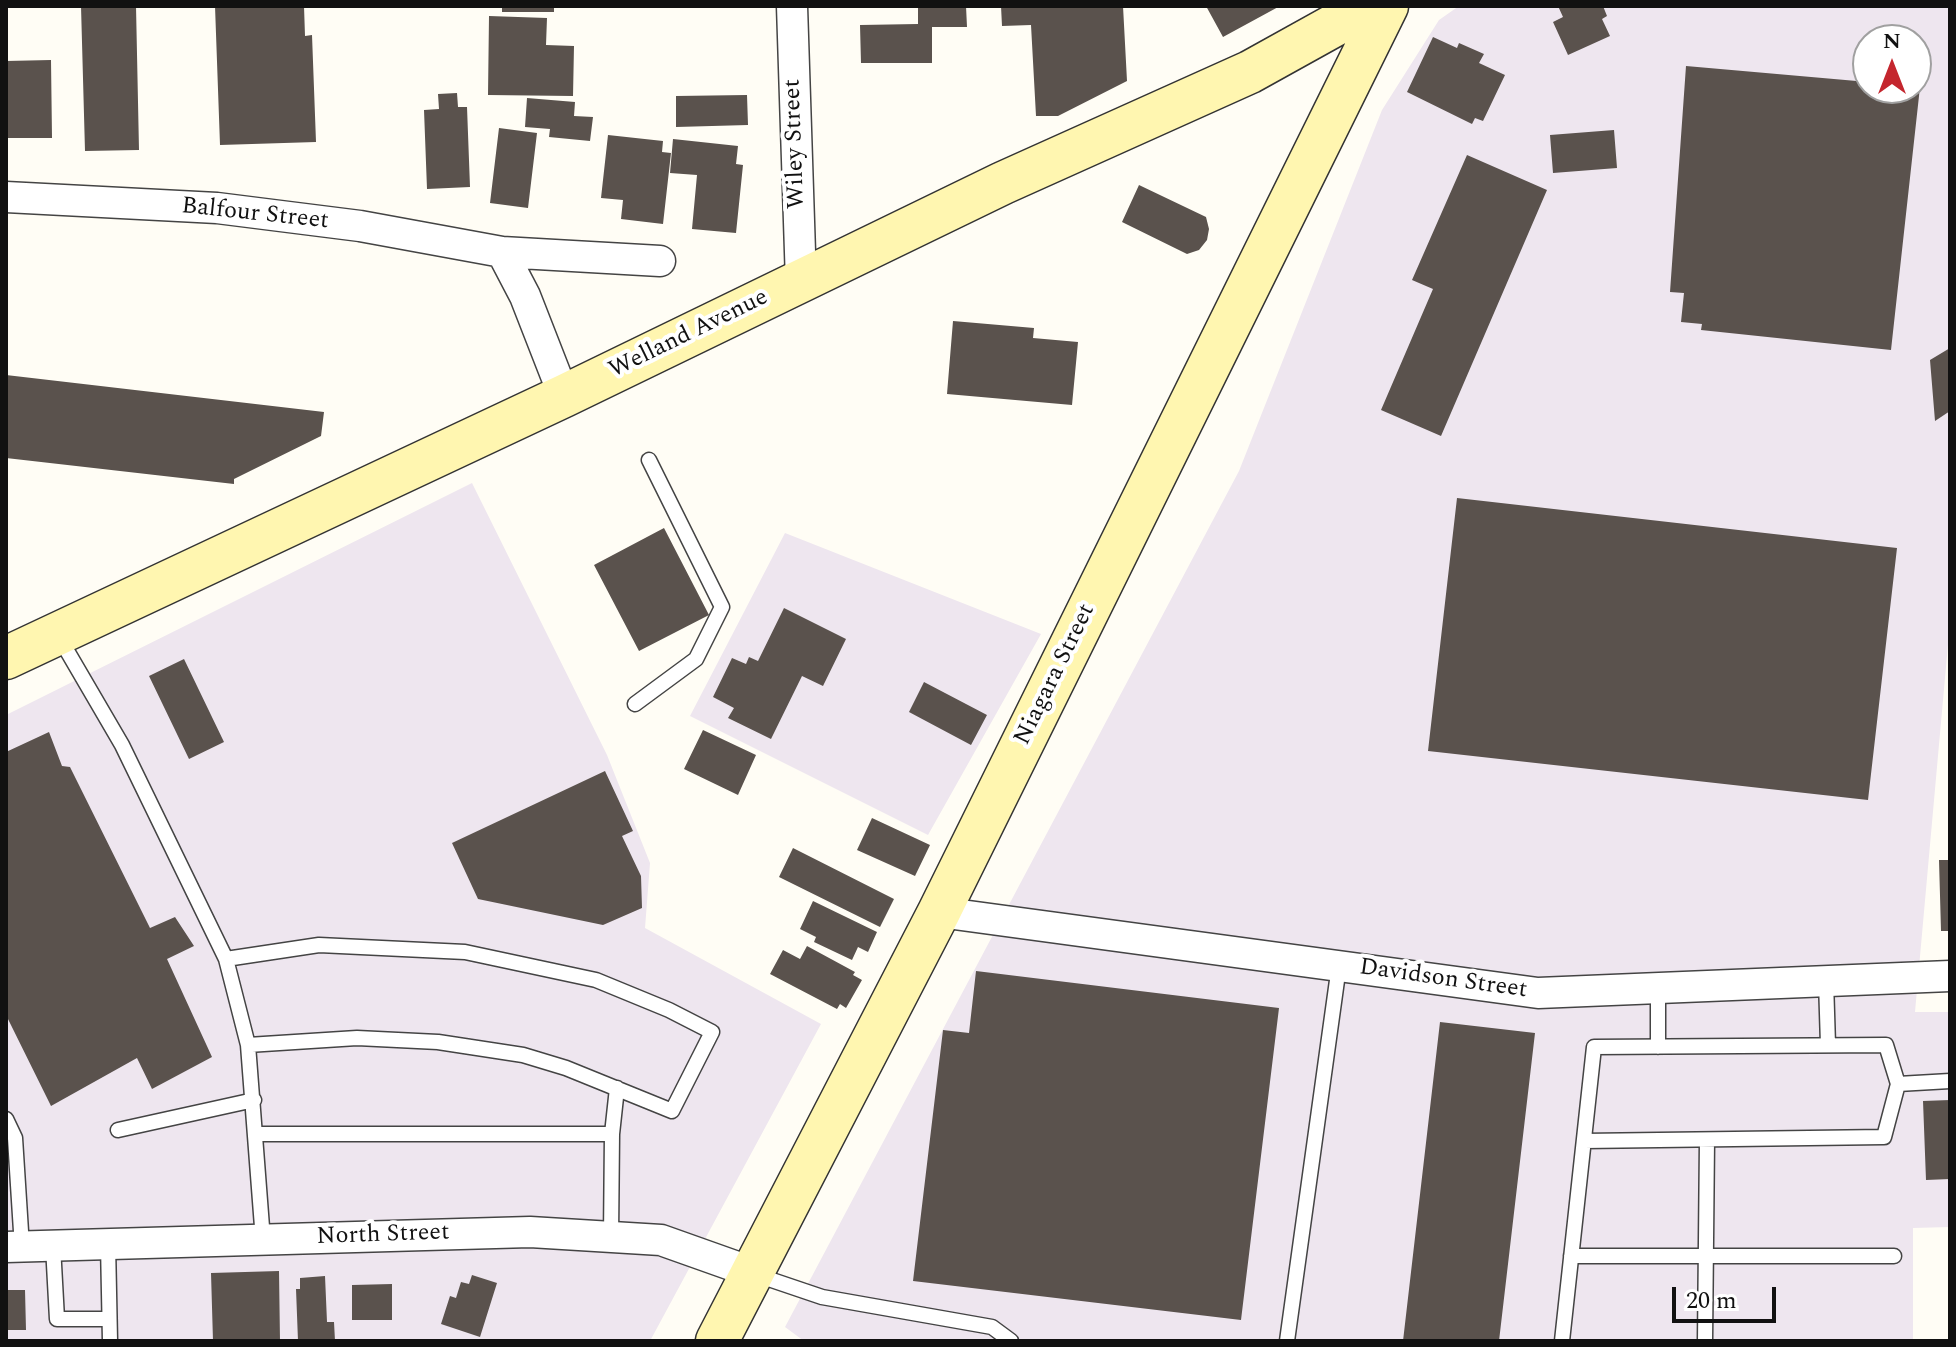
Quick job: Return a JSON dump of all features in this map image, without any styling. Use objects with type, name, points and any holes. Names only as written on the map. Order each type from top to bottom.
[{"type":"main road","name":"Welland Avenue","points":[[6,658],[564,396],[1003,183],[1250,72],[1369,6]]},
{"type":"main road","name":"Niagara Street","points":[[717,1341],[939,912],[1387,6]]},
{"type":"street","name":"Wiley Street","points":[[792,6],[801,283]]},
{"type":"street","name":"Balfour Street","points":[[6,197],[217,208],[360,226],[502,252],[660,261]]},
{"type":"street","points":[[502,252],[525,296],[564,396]]},
{"type":"street","name":"Davidson Street","points":[[939,912],[1538,993],[1950,976]]},
{"type":"street","name":"North Street","points":[[14,1247],[530,1232],[661,1240],[754,1273]]},
{"type":"lane","points":[[635,704],[696,659],[722,607],[649,460]]},
{"type":"lane","points":[[57,634],[122,745],[226,959],[248,1045],[263,1240]]},
{"type":"lane","points":[[226,959],[319,945],[465,952],[596,980],[669,1010],[712,1032],[672,1111],[523,1055],[438,1042],[357,1038],[248,1045]]},
{"type":"lane","points":[[1287,1341],[1339,966]]},
{"type":"lane","points":[[1826,981],[1828,1045]]},
{"type":"lane","points":[[1658,988],[1658,1047]]},
{"type":"lane","points":[[1562,1341],[1594,1047],[1886,1045],[1898,1084],[1884,1137],[1584,1141]]},
{"type":"lane","points":[[1898,1084],[1950,1081]]},
{"type":"lane","points":[[611,1237],[612,1134],[617,1088]]},
{"type":"lane","points":[[118,1130],[254,1100]]},
{"type":"lane","points":[[6,1119],[15,1138],[14,1247]]},
{"type":"lane","points":[[257,1134],[612,1134]]},
{"type":"lane","points":[[1705,1341],[1707,1140]]},
{"type":"lane","points":[[108,1244],[110,1341]]},
{"type":"lane","points":[[53,1246],[57,1319],[109,1319]]},
{"type":"lane","points":[[1571,1256],[1894,1256]]},
{"type":"lane","points":[[754,1273],[822,1297],[992,1327],[1011,1341]]},
{"type":"shaded area","points":[[1459,6],[1950,6],[1950,622],[1915,1012],[1950,1012],[1950,1227],[1913,1228],[1913,1341],[804,1341],[785,1327],[1239,471],[1382,110],[1439,20]]},
{"type":"shaded area","points":[[472,483],[607,755],[650,863],[645,928],[821,1024],[650,1341],[6,1341],[6,715]]},
{"type":"shaded area","points":[[785,533],[1041,634],[928,835],[690,716]]},
{"type":"building","points":[[81,6],[136,6],[139,150],[85,151]]},
{"type":"building","points":[[215,6],[304,6],[305,36],[312,35],[316,142],[220,145]]},
{"type":"building","points":[[502,6],[554,6],[554,12],[502,12]]},
{"type":"building","points":[[918,6],[966,6],[967,27],[932,27],[932,63],[861,63],[860,25],[918,24]]},
{"type":"building","points":[[1001,6],[1123,6],[1127,81],[1058,116],[1036,116],[1031,25],[1002,26]]},
{"type":"building","points":[[1206,6],[1280,6],[1223,37]]},
{"type":"building","points":[[1558,6],[1603,6],[1607,16],[1602,19],[1610,36],[1568,55],[1553,22],[1563,17]]},
{"type":"building","points":[[489,16],[547,18],[546,45],[574,46],[573,96],[488,95]]},
{"type":"building","points":[[1433,37],[1457,48],[1459,43],[1484,54],[1479,63],[1505,75],[1483,121],[1475,118],[1472,124],[1407,92]]},
{"type":"building","points":[[51,60],[52,138],[6,138],[6,61]]},
{"type":"building","points":[[1686,66],[1852,81],[1852,104],[1918,104],[1891,350],[1701,330],[1702,324],[1681,322],[1684,293],[1670,292]]},
{"type":"building","points":[[457,93],[458,107],[467,107],[470,187],[427,189],[424,110],[439,109],[438,94]]},
{"type":"building","points":[[747,95],[748,125],[676,127],[676,96]]},
{"type":"building","points":[[527,98],[575,102],[574,116],[593,117],[590,141],[549,137],[550,129],[525,127]]},
{"type":"building","points":[[499,128],[537,133],[528,208],[490,203]]},
{"type":"building","points":[[1614,130],[1617,168],[1553,173],[1550,135]]},
{"type":"building","points":[[608,135],[663,141],[662,152],[671,153],[663,224],[621,219],[623,200],[601,198]]},
{"type":"building","points":[[673,139],[738,146],[736,164],[743,165],[736,233],[692,229],[697,175],[670,173]]},
{"type":"building","points":[[1467,155],[1547,190],[1441,436],[1381,410],[1433,289],[1412,280]]},
{"type":"building","points":[[1139,185],[1206,217],[1209,229],[1207,240],[1199,250],[1187,254],[1122,222]]},
{"type":"building","points":[[953,321],[1034,328],[1033,338],[1078,342],[1072,405],[947,394]]},
{"type":"building","points":[[1950,348],[1950,411],[1935,421],[1930,360]]},
{"type":"building","points":[[6,375],[324,412],[321,436],[234,479],[234,484],[6,458]]},
{"type":"building","points":[[1457,498],[1897,548],[1868,800],[1428,751]]},
{"type":"building","points":[[664,528],[709,615],[639,651],[594,565]]},
{"type":"building","points":[[784,608],[846,639],[823,686],[802,676],[771,739],[728,718],[734,708],[713,697],[732,658],[746,664],[749,657],[758,661]]},
{"type":"building","points":[[184,659],[224,742],[189,759],[149,676]]},
{"type":"building","points":[[924,682],[987,715],[971,745],[909,712]]},
{"type":"building","points":[[703,730],[756,755],[738,795],[684,769]]},
{"type":"building","points":[[49,732],[62,766],[70,767],[150,928],[175,917],[194,946],[167,959],[212,1057],[152,1089],[137,1058],[51,1106],[6,1015],[6,752]]},
{"type":"building","points":[[605,771],[633,831],[622,836],[641,876],[642,908],[603,925],[478,899],[452,843]]},
{"type":"building","points":[[872,818],[930,845],[915,876],[857,850]]},
{"type":"building","points":[[793,848],[894,899],[880,927],[779,877]]},
{"type":"building","points":[[1939,860],[1950,860],[1950,931],[1941,931]]},
{"type":"building","points":[[813,901],[877,932],[868,952],[858,947],[852,960],[814,942],[816,937],[800,929]]},
{"type":"building","points":[[807,946],[855,972],[853,975],[862,980],[846,1008],[840,1004],[837,1009],[770,974],[783,950],[800,959]]},
{"type":"building","points":[[976,971],[1279,1008],[1241,1320],[913,1281],[943,1030],[969,1033]]},
{"type":"building","points":[[1440,1022],[1535,1033],[1499,1341],[1403,1341]]},
{"type":"building","points":[[1950,1100],[1950,1179],[1926,1180],[1923,1101]]},
{"type":"building","points":[[279,1271],[280,1341],[213,1341],[211,1273]]},
{"type":"building","points":[[472,1275],[497,1283],[480,1337],[441,1324],[450,1296],[456,1298],[461,1282],[469,1284]]},
{"type":"building","points":[[325,1276],[327,1322],[334,1322],[335,1341],[298,1341],[296,1289],[300,1289],[300,1278]]},
{"type":"building","points":[[392,1284],[392,1320],[352,1320],[352,1285]]},
{"type":"building","points":[[6,1290],[25,1290],[26,1330],[6,1330]]}]
